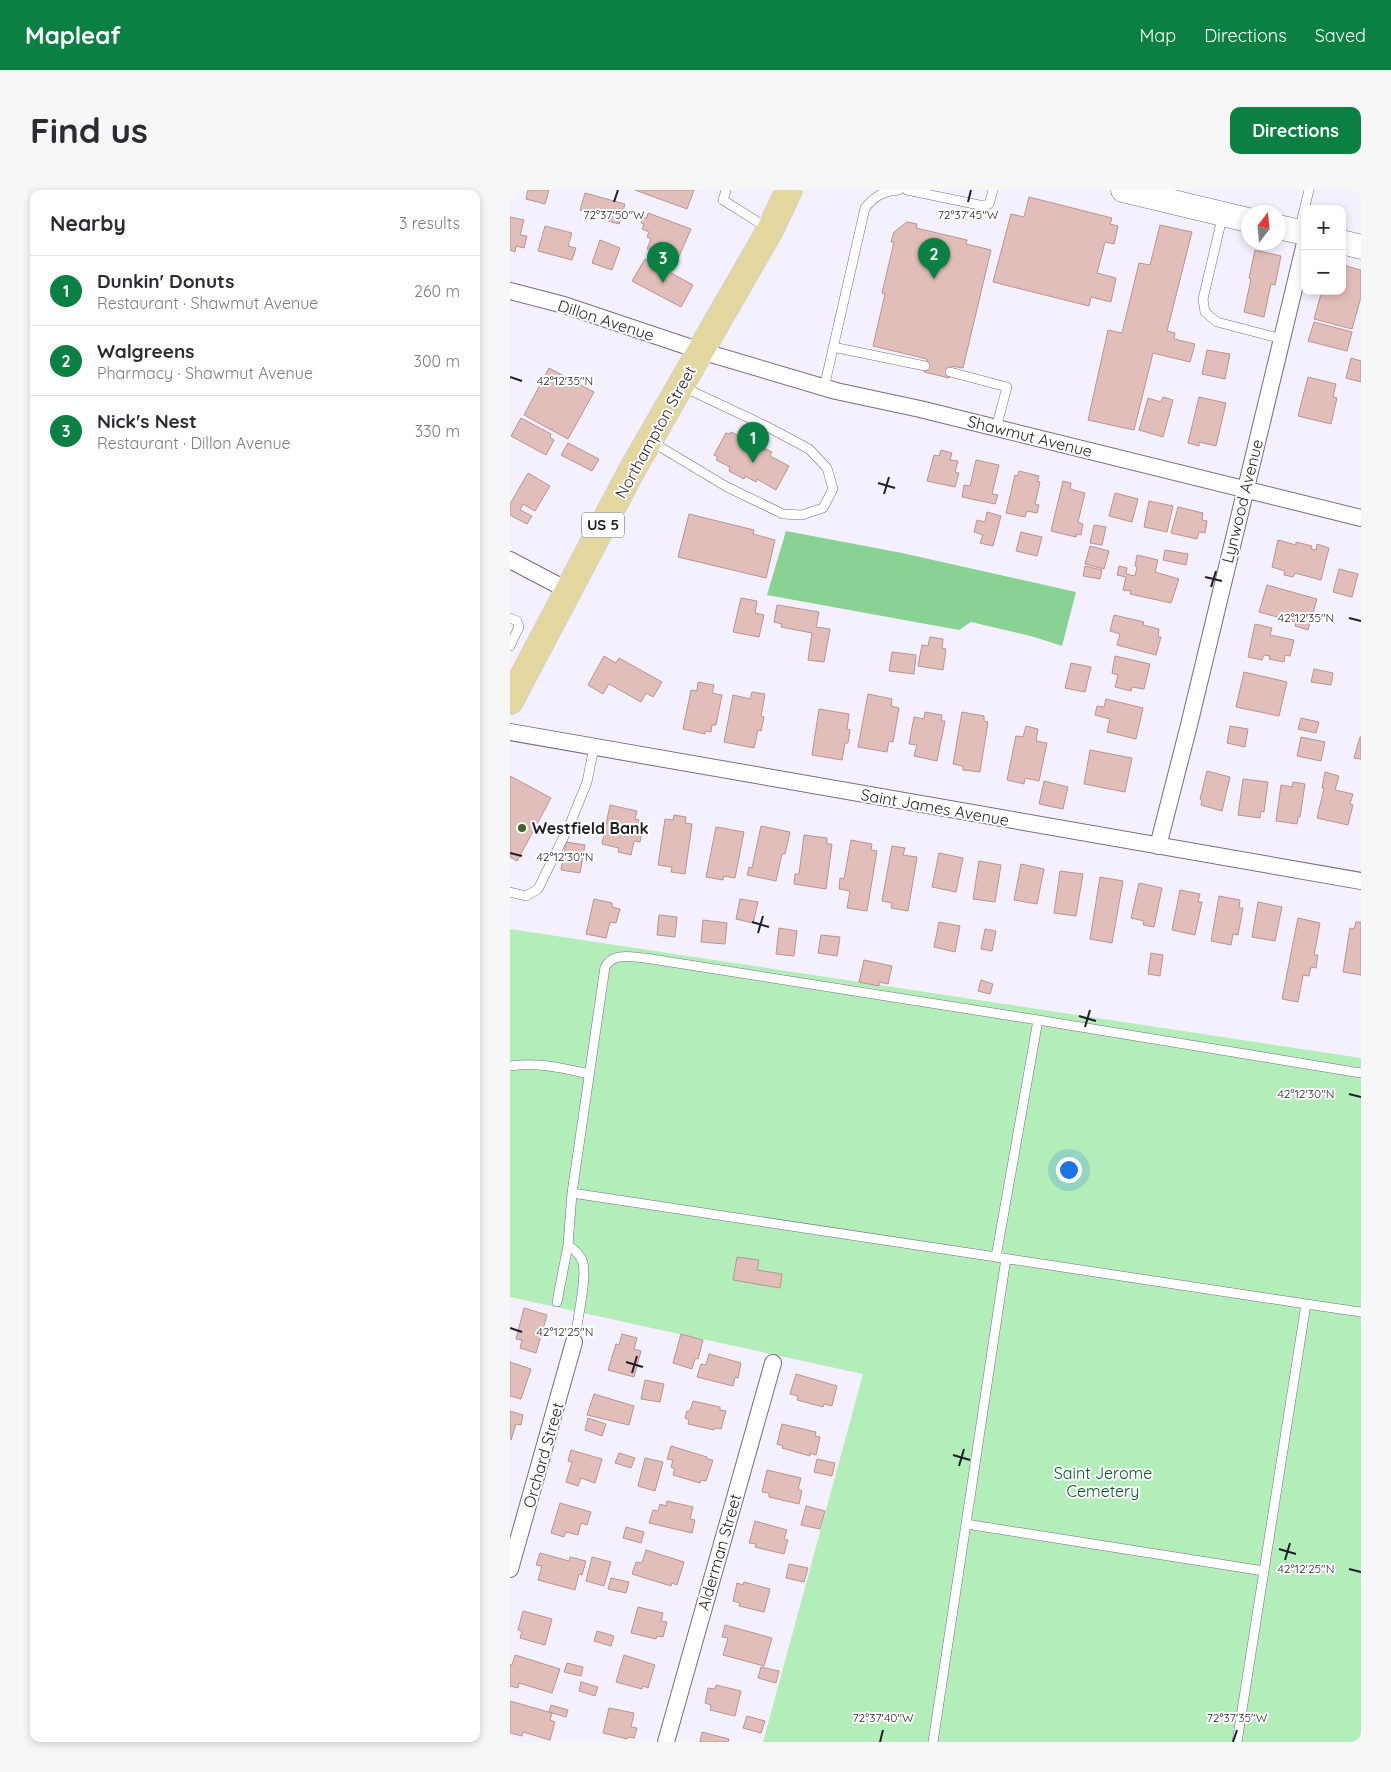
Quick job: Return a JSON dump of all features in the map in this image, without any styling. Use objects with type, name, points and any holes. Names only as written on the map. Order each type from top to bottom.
[{"type":"main road","points":[[770,230],[772,190]]},
{"type":"main road","name":"Northampton Street","points":[[510,701],[649,441],[770,230],[789,190]]},
{"type":"main road","points":[[1123,190],[1173,196],[1241,218]]},
{"type":"main road","points":[[1346,243],[1361,246]]},
{"type":"street","name":"Lynwood Avenue","points":[[1158,846],[1282,339],[1297,234]]},
{"type":"street","name":"Dillon Avenue","points":[[510,291],[564,305],[701,351]]},
{"type":"street","name":"Shawmut Avenue","points":[[701,351],[824,388],[996,428],[1361,518]]},
{"type":"street","points":[[510,560],[569,591]]},
{"type":"street","name":"Saint James Avenue","points":[[510,732],[1361,881]]},
{"type":"street","name":"Orchard Street","points":[[510,1569],[574,1342]]},
{"type":"street","name":"Alderman Street","points":[[666,1742],[773,1363]]},
{"type":"lane","points":[[726,190],[723,200],[770,230]]},
{"type":"lane","points":[[824,388],[865,208],[875,196],[899,190]]},
{"type":"lane","points":[[907,190],[984,206],[989,204],[993,190]]},
{"type":"lane","points":[[1297,234],[1309,190]]},
{"type":"lane","points":[[1224,214],[1204,299],[1204,312],[1217,322],[1282,339]]},
{"type":"lane","points":[[833,347],[925,366]]},
{"type":"lane","points":[[950,372],[1007,387],[996,428]]},
{"type":"lane","points":[[649,441],[727,487],[783,514],[802,515],[823,508],[832,489],[827,468],[808,449],[766,426],[681,386]]},
{"type":"lane","points":[[510,618],[517,621],[519,626],[510,646]]},
{"type":"lane","points":[[510,892],[526,896],[538,889],[570,824],[587,782],[594,747]]},
{"type":"lane","points":[[557,1302],[568,1245],[572,1194],[605,967],[609,961],[620,957],[655,959],[1361,1073]]},
{"type":"lane","points":[[996,1257],[1038,1020]]},
{"type":"lane","points":[[510,1066],[532,1064],[553,1066],[589,1074]]},
{"type":"lane","points":[[572,1194],[1361,1312]]},
{"type":"lane","points":[[568,1245],[576,1250],[583,1261],[585,1273],[574,1342]]},
{"type":"lane","points":[[933,1742],[1006,1258]]},
{"type":"lane","points":[[1237,1742],[1306,1304]]},
{"type":"lane","points":[[966,1524],[1264,1571]]},
{"type":"green space","points":[[786,531],[902,553],[1076,592],[1062,646],[1031,636],[971,622],[959,630],[767,595]]},
{"type":"green space","name":"Saint Jerome Cemetery","points":[[510,929],[1361,1058],[1361,1742],[763,1742],[863,1374],[510,1297]]},
{"type":"building","points":[[528,190],[549,190],[545,204],[526,199]]},
{"type":"building","points":[[635,190],[694,190],[687,209]]},
{"type":"building","points":[[585,193],[625,204],[619,224],[608,221],[609,217],[580,210]]},
{"type":"building","points":[[1029,197],[1112,218],[1110,224],[1118,226],[1114,244],[1105,242],[1097,273],[1116,278],[1111,302],[1091,297],[1089,306],[993,282],[1011,214],[1024,217]]},
{"type":"building","points":[[648,213],[691,229],[677,261],[647,249],[651,239],[647,237],[649,232],[642,229],[644,224],[641,223],[643,217],[647,218]]},
{"type":"building","points":[[510,217],[524,220],[520,235],[527,236],[524,248],[516,246],[515,252],[510,250]]},
{"type":"building","points":[[907,222],[917,224],[916,228],[967,240],[966,244],[991,250],[963,368],[951,366],[949,378],[924,372],[927,359],[873,346],[885,294],[882,293],[894,242],[891,242],[894,232]]},
{"type":"building","points":[[1160,225],[1192,232],[1167,331],[1175,333],[1174,339],[1195,344],[1190,362],[1153,353],[1134,430],[1088,420],[1108,330],[1122,333],[1139,263],[1150,265]]},
{"type":"building","points":[[545,226],[572,233],[568,246],[576,248],[572,260],[538,251]]},
{"type":"building","points":[[600,240],[620,248],[612,270],[592,263]]},
{"type":"building","points":[[1255,250],[1281,256],[1275,285],[1271,284],[1264,317],[1244,312],[1251,279],[1249,278]]},
{"type":"building","points":[[645,259],[693,285],[681,307],[632,281]]},
{"type":"building","points":[[1346,266],[1361,270],[1361,297],[1352,329],[1314,319],[1321,295],[1346,295]]},
{"type":"building","points":[[1314,322],[1352,332],[1347,351],[1308,341]]},
{"type":"building","points":[[1207,350],[1230,354],[1225,379],[1202,374]]},
{"type":"building","points":[[1351,358],[1361,361],[1361,382],[1346,378]]},
{"type":"building","points":[[549,368],[594,392],[568,439],[524,415]]},
{"type":"building","points":[[1308,377],[1336,384],[1333,397],[1337,398],[1331,424],[1298,416]]},
{"type":"building","points":[[1163,397],[1173,400],[1163,437],[1139,430],[1148,398],[1161,402]]},
{"type":"building","points":[[1199,397],[1226,403],[1216,446],[1199,442],[1199,446],[1188,443]]},
{"type":"building","points":[[521,418],[551,434],[550,437],[554,440],[546,455],[511,436]]},
{"type":"building","points":[[731,432],[772,452],[770,456],[789,466],[776,490],[757,479],[756,482],[745,476],[744,479],[729,471],[730,467],[716,460],[718,457],[714,455],[726,433],[730,434]]},
{"type":"building","points":[[568,443],[599,459],[592,471],[561,455]]},
{"type":"building","points":[[941,450],[952,453],[950,460],[958,461],[955,472],[959,473],[955,487],[927,481],[934,455],[939,456]]},
{"type":"building","points":[[976,460],[999,465],[992,494],[998,495],[995,504],[962,497],[964,485],[970,486]]},
{"type":"building","points":[[1019,471],[1039,476],[1037,481],[1040,482],[1035,504],[1039,505],[1037,513],[1027,511],[1025,517],[1006,513],[1015,475],[1018,476]]},
{"type":"building","points":[[528,473],[550,486],[535,511],[523,504],[520,510],[532,516],[527,524],[510,515],[510,504]]},
{"type":"building","points":[[1063,481],[1071,483],[1070,489],[1085,493],[1078,522],[1083,524],[1081,535],[1077,534],[1076,537],[1051,531]]},
{"type":"building","points":[[1115,493],[1138,499],[1132,522],[1109,516]]},
{"type":"building","points":[[1149,501],[1173,506],[1167,532],[1144,527]]},
{"type":"building","points":[[1178,507],[1203,513],[1202,520],[1207,521],[1205,533],[1199,532],[1197,539],[1171,533]]},
{"type":"building","points":[[987,512],[1001,516],[993,546],[980,543],[983,535],[974,532],[977,520],[985,522]]},
{"type":"building","points":[[689,514],[754,530],[753,534],[775,540],[766,578],[678,557]]},
{"type":"building","points":[[1094,525],[1106,527],[1102,545],[1090,543]]},
{"type":"building","points":[[1021,532],[1042,537],[1037,556],[1016,551]]},
{"type":"building","points":[[1278,540],[1296,545],[1296,542],[1312,546],[1311,549],[1316,550],[1317,544],[1329,548],[1321,580],[1295,573],[1293,577],[1284,575],[1285,571],[1272,567]]},
{"type":"building","points":[[1090,546],[1109,551],[1104,569],[1085,564]]},
{"type":"building","points":[[1165,550],[1188,554],[1186,565],[1163,560]]},
{"type":"building","points":[[1137,555],[1158,560],[1155,572],[1179,579],[1171,603],[1130,594],[1131,591],[1123,590],[1126,577],[1117,575],[1119,566],[1127,568],[1126,574],[1135,576]]},
{"type":"building","points":[[1085,566],[1102,570],[1100,579],[1083,576]]},
{"type":"building","points":[[1339,569],[1358,574],[1352,597],[1333,592]]},
{"type":"building","points":[[1267,585],[1317,599],[1308,630],[1295,626],[1296,622],[1259,612]]},
{"type":"building","points":[[741,598],[757,601],[755,613],[764,615],[759,637],[733,632]]},
{"type":"building","points":[[777,605],[819,612],[816,627],[830,629],[824,662],[808,660],[812,633],[781,627],[782,624],[774,622]]},
{"type":"building","points":[[1114,615],[1144,622],[1143,625],[1159,629],[1158,637],[1161,637],[1156,655],[1117,645],[1120,634],[1110,631]]},
{"type":"building","points":[[1255,624],[1272,628],[1270,635],[1294,640],[1290,656],[1285,655],[1284,662],[1269,659],[1270,656],[1264,655],[1262,660],[1248,657]]},
{"type":"building","points":[[930,637],[943,639],[942,648],[946,649],[943,670],[918,666],[922,645],[928,646]]},
{"type":"building","points":[[892,652],[916,655],[914,674],[889,671]]},
{"type":"building","points":[[604,656],[616,663],[619,658],[662,682],[653,697],[646,693],[641,702],[609,684],[603,694],[588,685]]},
{"type":"building","points":[[1115,656],[1150,664],[1144,689],[1132,687],[1131,691],[1115,687],[1118,675],[1112,673]]},
{"type":"building","points":[[1071,663],[1091,667],[1085,692],[1065,688]]},
{"type":"building","points":[[1314,669],[1333,673],[1331,685],[1311,682]]},
{"type":"building","points":[[1244,672],[1287,682],[1279,716],[1236,707]]},
{"type":"building","points":[[698,682],[714,685],[712,693],[722,695],[716,725],[712,725],[711,732],[705,731],[705,734],[683,729],[691,690],[697,691]]},
{"type":"building","points":[[752,692],[765,694],[761,716],[764,717],[761,731],[758,730],[754,748],[724,742],[733,695],[750,699]]},
{"type":"building","points":[[868,694],[892,699],[891,706],[899,708],[893,742],[889,741],[887,752],[858,747]]},
{"type":"building","points":[[1106,699],[1143,708],[1136,739],[1107,732],[1110,719],[1095,715],[1097,706],[1104,707]]},
{"type":"building","points":[[819,709],[849,714],[847,729],[850,730],[842,760],[812,755]]},
{"type":"building","points":[[925,712],[942,715],[941,721],[945,721],[937,761],[914,756],[917,745],[909,744],[914,717],[924,719]]},
{"type":"building","points":[[962,712],[984,716],[984,721],[988,722],[980,772],[963,770],[963,766],[953,764]]},
{"type":"building","points":[[1301,718],[1319,722],[1316,733],[1298,729]]},
{"type":"building","points":[[1026,726],[1038,729],[1036,741],[1047,743],[1039,781],[1025,778],[1024,784],[1007,780],[1016,736],[1023,737]]},
{"type":"building","points":[[1230,726],[1248,729],[1245,747],[1227,743]]},
{"type":"building","points":[[1301,737],[1325,742],[1321,761],[1297,756]]},
{"type":"building","points":[[1361,737],[1361,759],[1354,758]]},
{"type":"building","points":[[1090,750],[1132,758],[1125,792],[1084,784]]},
{"type":"building","points":[[1207,771],[1230,777],[1222,811],[1201,805],[1202,800],[1200,799]]},
{"type":"building","points":[[1325,772],[1339,776],[1335,790],[1353,794],[1350,804],[1353,805],[1348,825],[1317,818],[1324,788],[1322,788]]},
{"type":"building","name":"Westfield Bank","points":[[510,776],[551,798],[517,861],[510,857]]},
{"type":"building","points":[[1243,779],[1268,782],[1264,812],[1261,811],[1260,818],[1238,815]]},
{"type":"building","points":[[1044,781],[1068,787],[1063,809],[1039,804]]},
{"type":"building","points":[[1293,782],[1305,784],[1300,817],[1298,817],[1297,824],[1276,821],[1281,785],[1292,787]]},
{"type":"building","points":[[610,805],[637,811],[635,819],[639,820],[636,832],[642,833],[640,842],[634,841],[631,855],[618,852],[619,848],[602,844]]},
{"type":"building","points":[[674,815],[686,817],[685,823],[692,824],[685,874],[671,872],[672,867],[658,865],[665,819],[673,820]]},
{"type":"building","points":[[761,826],[790,832],[785,854],[782,854],[776,881],[747,875],[749,867],[752,868]]},
{"type":"building","points":[[716,827],[744,832],[735,878],[724,876],[723,880],[706,877]]},
{"type":"building","points":[[804,835],[827,838],[827,844],[832,844],[826,889],[794,884],[795,874],[799,874]]},
{"type":"building","points":[[851,840],[872,844],[871,850],[877,851],[867,911],[847,908],[850,891],[839,889],[840,878],[844,879]]},
{"type":"building","points":[[566,842],[585,845],[580,873],[561,870]]},
{"type":"building","points":[[892,846],[905,848],[903,855],[917,857],[908,911],[891,908],[892,903],[882,901]]},
{"type":"building","points":[[939,853],[963,858],[956,892],[932,887]]},
{"type":"building","points":[[979,861],[1001,865],[995,902],[973,899]]},
{"type":"building","points":[[1021,864],[1044,869],[1037,904],[1014,900]]},
{"type":"building","points":[[1060,871],[1083,874],[1076,916],[1054,913]]},
{"type":"building","points":[[1100,877],[1123,881],[1112,943],[1090,939]]},
{"type":"building","points":[[1139,883],[1162,888],[1154,927],[1143,925],[1144,921],[1131,918]]},
{"type":"building","points":[[1180,890],[1200,894],[1198,902],[1202,902],[1195,935],[1172,930]]},
{"type":"building","points":[[1219,896],[1240,900],[1239,908],[1243,908],[1238,935],[1233,934],[1231,945],[1211,941]]},
{"type":"building","points":[[594,899],[612,903],[612,907],[620,909],[616,923],[610,922],[606,938],[586,934]]},
{"type":"building","points":[[740,899],[758,902],[753,923],[736,919]]},
{"type":"building","points":[[1258,902],[1282,907],[1275,941],[1252,937]]},
{"type":"building","points":[[659,915],[677,917],[675,937],[657,935]]},
{"type":"building","points":[[1298,918],[1320,923],[1314,955],[1318,955],[1316,968],[1311,967],[1309,976],[1303,975],[1298,1002],[1282,999]]},
{"type":"building","points":[[703,920],[727,923],[725,944],[701,942]]},
{"type":"building","points":[[939,922],[960,926],[955,952],[934,947]]},
{"type":"building","points":[[1356,922],[1361,922],[1361,975],[1343,972],[1350,928],[1354,929]]},
{"type":"building","points":[[779,928],[797,931],[794,956],[776,954]]},
{"type":"building","points":[[985,929],[996,931],[992,951],[981,949]]},
{"type":"building","points":[[821,935],[840,937],[837,956],[818,953]]},
{"type":"building","points":[[1151,953],[1163,955],[1160,976],[1148,974]]},
{"type":"building","points":[[864,960],[892,966],[888,984],[879,982],[879,986],[859,982]]},
{"type":"building","points":[[981,980],[993,984],[990,994],[978,991]]},
{"type":"building","points":[[737,1257],[759,1260],[757,1270],[782,1274],[780,1288],[733,1280]]},
{"type":"building","points":[[524,1308],[547,1315],[536,1353],[520,1348],[522,1340],[516,1339]]},
{"type":"building","points":[[622,1334],[637,1338],[634,1349],[641,1351],[634,1377],[608,1370],[616,1344],[619,1345]]},
{"type":"building","points":[[681,1334],[703,1340],[698,1359],[695,1358],[692,1369],[673,1363]]},
{"type":"building","points":[[709,1354],[741,1363],[738,1378],[735,1377],[733,1386],[697,1377],[701,1364],[706,1365]]},
{"type":"building","points":[[510,1362],[531,1369],[521,1399],[510,1396]]},
{"type":"building","points":[[796,1374],[837,1386],[832,1406],[824,1404],[823,1407],[797,1400],[798,1396],[790,1394]]},
{"type":"building","points":[[645,1380],[664,1384],[660,1402],[641,1399]]},
{"type":"building","points":[[594,1394],[634,1406],[629,1425],[587,1415]]},
{"type":"building","points":[[693,1401],[720,1407],[720,1410],[726,1411],[721,1429],[715,1428],[714,1430],[688,1424],[689,1420],[685,1418],[687,1411],[690,1411]]},
{"type":"building","points":[[510,1411],[523,1415],[521,1425],[516,1424],[511,1440]]},
{"type":"building","points":[[588,1418],[606,1424],[602,1436],[585,1430]]},
{"type":"building","points":[[782,1424],[816,1432],[815,1436],[820,1437],[816,1455],[810,1453],[810,1456],[782,1448],[783,1446],[777,1444]]},
{"type":"building","points":[[671,1446],[713,1460],[706,1481],[701,1480],[700,1483],[673,1475],[675,1469],[671,1467],[673,1460],[667,1459]]},
{"type":"building","points":[[571,1450],[602,1459],[595,1483],[581,1478],[578,1486],[566,1482],[572,1462],[568,1461]]},
{"type":"building","points":[[619,1453],[635,1458],[631,1468],[615,1463]]},
{"type":"building","points":[[645,1458],[663,1462],[655,1491],[638,1486]]},
{"type":"building","points":[[817,1459],[835,1463],[832,1476],[814,1472]]},
{"type":"building","points":[[767,1470],[801,1478],[798,1489],[802,1491],[799,1504],[769,1497],[769,1493],[762,1492]]},
{"type":"building","points":[[667,1501],[693,1507],[690,1519],[695,1520],[692,1533],[649,1523],[653,1510],[658,1511],[660,1504],[666,1506]]},
{"type":"building","points":[[560,1503],[591,1512],[587,1525],[581,1523],[578,1535],[566,1532],[564,1537],[551,1533]]},
{"type":"building","points":[[806,1506],[825,1511],[820,1529],[801,1525]]},
{"type":"building","points":[[755,1521],[787,1530],[784,1539],[788,1540],[784,1554],[755,1547],[756,1544],[749,1543]]},
{"type":"building","points":[[626,1527],[644,1532],[641,1543],[623,1538]]},
{"type":"building","points":[[646,1550],[684,1562],[677,1585],[672,1583],[671,1586],[632,1574],[636,1562],[642,1563]]},
{"type":"building","points":[[540,1553],[569,1561],[570,1557],[586,1561],[582,1575],[579,1574],[575,1590],[538,1580],[542,1566],[536,1565]]},
{"type":"building","points":[[592,1557],[611,1562],[604,1586],[586,1581]]},
{"type":"building","points":[[789,1564],[808,1568],[804,1582],[786,1578]]},
{"type":"building","points":[[611,1578],[629,1582],[626,1593],[608,1589]]},
{"type":"building","points":[[744,1582],[770,1589],[764,1612],[739,1606],[740,1603],[733,1601],[737,1583],[743,1585]]},
{"type":"building","points":[[638,1607],[663,1613],[661,1621],[667,1622],[663,1637],[657,1636],[656,1639],[631,1633]]},
{"type":"building","points":[[523,1611],[552,1619],[545,1645],[520,1638],[522,1631],[518,1630]]},
{"type":"building","points":[[725,1625],[772,1638],[764,1666],[723,1655],[728,1638],[722,1637]]},
{"type":"building","points":[[597,1631],[614,1636],[611,1646],[594,1641]]},
{"type":"building","points":[[515,1655],[560,1669],[552,1693],[519,1683],[518,1688],[510,1686],[510,1664],[512,1665]]},
{"type":"building","points":[[624,1655],[655,1665],[648,1688],[643,1686],[642,1689],[616,1682]]},
{"type":"building","points":[[567,1663],[583,1667],[581,1676],[564,1672]]},
{"type":"building","points":[[761,1667],[779,1671],[776,1683],[758,1678]]},
{"type":"building","points":[[581,1682],[598,1687],[595,1696],[579,1691]]},
{"type":"building","points":[[716,1685],[741,1691],[735,1716],[710,1710],[711,1705],[705,1703],[708,1688],[715,1689]]},
{"type":"building","points":[[510,1701],[552,1713],[550,1720],[555,1722],[550,1740],[523,1732],[522,1736],[510,1733]]},
{"type":"building","points":[[551,1705],[568,1710],[566,1717],[549,1712]]},
{"type":"building","points":[[609,1708],[634,1713],[631,1727],[637,1728],[634,1738],[628,1737],[627,1739],[603,1733]]},
{"type":"building","points":[[747,1716],[765,1721],[761,1733],[743,1728]]},
{"type":"building","points":[[702,1732],[729,1739],[728,1742],[700,1742]]},
{"type":"place","name":"Walgreens","points":[[934,279]]},
{"type":"place","name":"Nick's Nest","points":[[663,283]]},
{"type":"place","name":"Dunkin' Donuts","points":[[753,463]]},
{"type":"place","name":"Westfield Bank","points":[[522,828]]}]
